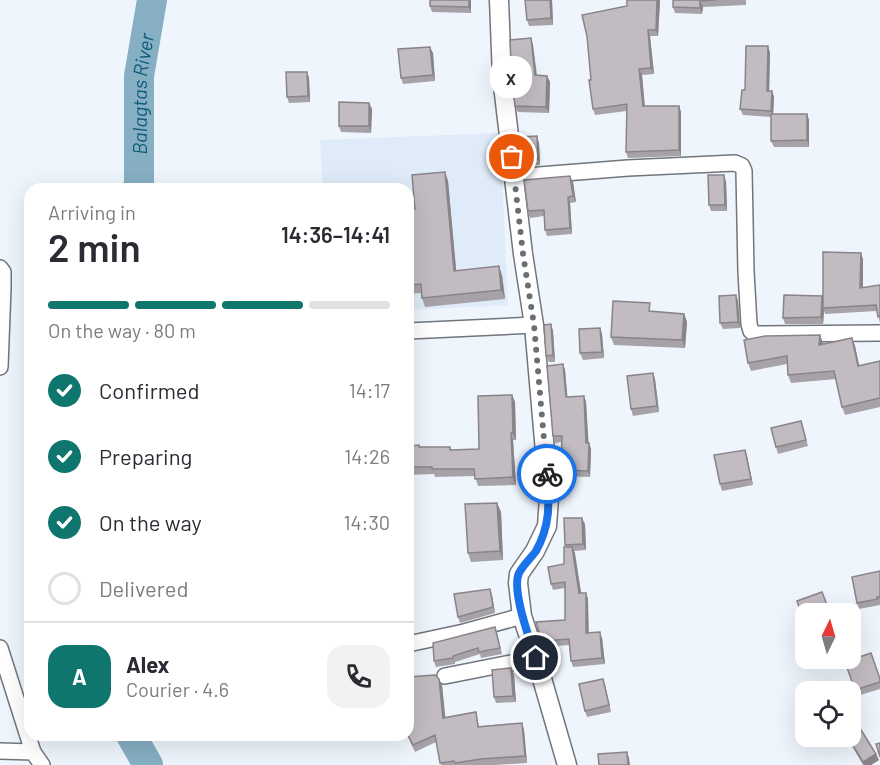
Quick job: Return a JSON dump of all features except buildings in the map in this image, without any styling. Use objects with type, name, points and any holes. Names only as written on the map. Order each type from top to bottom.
[{"type":"street","points":[[499,0],[502,77],[523,254],[534,325],[549,498],[547,526],[535,551],[519,574],[518,583],[522,616],[567,765]]},
{"type":"street","points":[[514,177],[735,163],[742,166],[744,171],[746,272],[751,331],[754,334],[880,333]]},
{"type":"street","points":[[0,268],[3,272],[0,367]]},
{"type":"street","points":[[414,331],[534,325]]},
{"type":"street","points":[[414,643],[522,616]]},
{"type":"street","points":[[0,648],[24,724]]},
{"type":"street","points":[[445,676],[536,658]]},
{"type":"street","points":[[30,741],[33,752],[42,765]]},
{"type":"street","points":[[0,751],[33,752]]},
{"type":"shaded area","points":[[500,133],[508,305],[414,310],[414,183],[323,183],[320,140]]},
{"type":"waterway","name":"Balagtas River","points":[[139,183],[139,76],[152,0]]},
{"type":"waterway","name":"Balagtas River","points":[[134,741],[148,765]]},
{"type":"way so far","points":[[512,157],[534,325],[547,474]]},
{"type":"place","name":"x","points":[[512,157]]},
{"type":"route","points":[[536,658],[522,616],[518,583],[519,574],[535,551],[547,526],[549,498],[547,474]]}]
